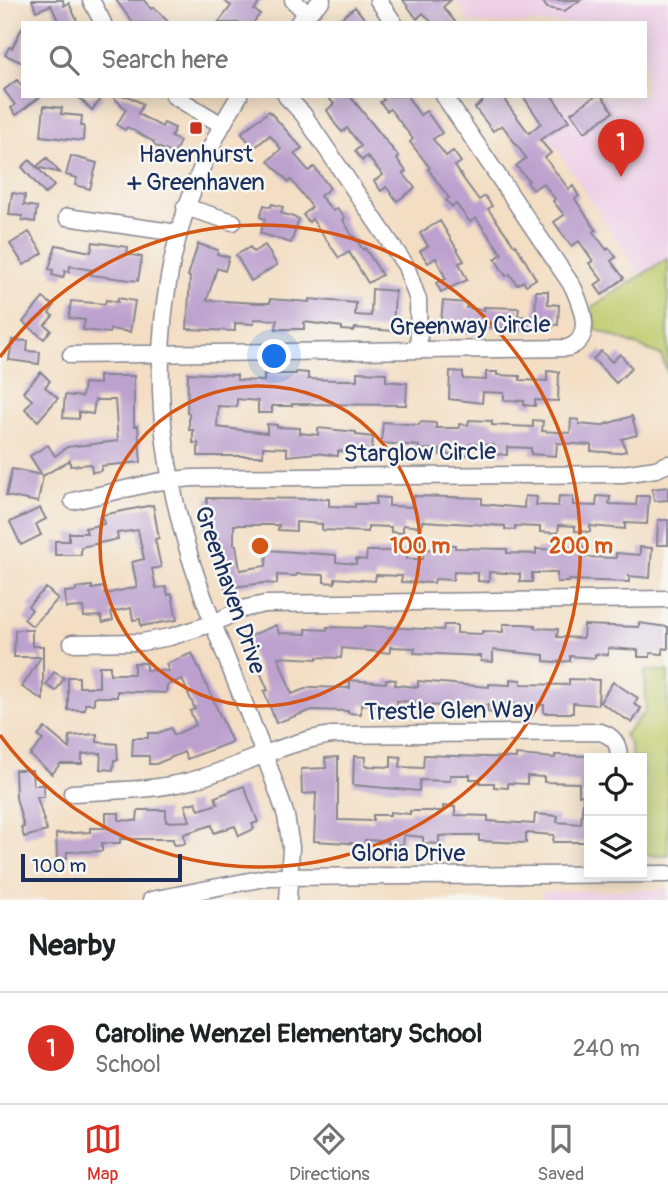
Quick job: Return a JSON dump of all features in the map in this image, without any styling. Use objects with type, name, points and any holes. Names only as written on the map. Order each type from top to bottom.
[{"type":"street","points":[[90,0],[102,21]]},
{"type":"street","points":[[293,0],[302,18],[321,0]]},
{"type":"street","points":[[379,0],[393,21]]},
{"type":"street","points":[[177,98],[222,125]]},
{"type":"street","name":"Greenhaven Drive","points":[[238,98],[195,180],[177,233],[162,313],[162,420],[172,480],[190,557],[286,816],[291,847],[288,900]]},
{"type":"street","points":[[288,98],[303,114],[406,265],[418,300],[419,349]]},
{"type":"street","name":"Greenway Circle","points":[[71,355],[567,348],[579,341],[584,329],[579,299],[445,98]]},
{"type":"street","points":[[185,207],[233,222]]},
{"type":"street","points":[[67,217],[177,233]]},
{"type":"street","name":"Starglow Circle","points":[[73,501],[192,478],[622,474],[656,469],[668,464]]},
{"type":"street","points":[[72,643],[142,642],[170,637],[214,623],[242,609],[275,604],[668,600]]},
{"type":"street","name":"Trestle Glen Way","points":[[72,793],[174,785],[297,742],[332,735],[600,732],[608,734],[616,742],[618,753]]},
{"type":"street","name":"Gloria Drive","points":[[151,900],[242,881],[290,876],[584,874]]},
{"type":"street","name":"Gloria Drive","points":[[647,874],[668,874]]},
{"type":"shaded area","points":[[456,0],[668,0],[668,258],[641,276],[522,98],[647,98],[647,21],[470,21]]},
{"type":"shaded area","points":[[668,889],[668,900],[542,900],[543,892]]},
{"type":"green space","points":[[668,258],[668,374],[661,355],[595,329],[592,307]]},
{"type":"green space","points":[[645,671],[668,671],[668,856],[647,855],[647,753],[631,753],[630,744],[624,735],[646,711]]},
{"type":"building","points":[[32,0],[63,0],[64,6],[69,3],[77,21],[58,21],[51,5],[36,11]]},
{"type":"building","points":[[116,0],[144,0],[167,21],[132,21]]},
{"type":"building","points":[[223,0],[262,0],[254,10],[260,14],[255,21],[220,21],[231,6]]},
{"type":"building","points":[[403,0],[451,0],[443,7],[454,21],[430,21],[423,13],[417,19]]},
{"type":"building","points":[[542,0],[581,0],[564,11],[547,8]]},
{"type":"building","points":[[355,7],[366,21],[338,21]]},
{"type":"building","points":[[21,30],[21,62],[5,55],[9,47],[12,48]]},
{"type":"building","points":[[17,80],[21,85],[21,98],[38,98],[16,115],[11,108],[15,105],[4,90]]},
{"type":"building","points":[[79,98],[102,98],[92,110]]},
{"type":"building","points":[[114,98],[132,98],[143,104],[138,114],[162,127],[164,123],[175,128],[171,137],[180,141],[174,154],[153,145],[154,142],[127,127],[125,130],[117,125],[126,109]]},
{"type":"building","points":[[329,98],[352,98],[399,157],[397,159],[406,171],[403,173],[415,188],[397,201],[386,187],[381,191],[374,181],[383,175],[367,156],[362,161],[355,151],[361,146],[347,128],[342,132],[335,124],[327,110],[334,104]]},
{"type":"building","points":[[382,98],[408,98],[420,115],[426,111],[442,133],[433,139],[446,156],[453,151],[461,162],[455,166],[479,200],[485,196],[492,206],[488,209],[516,245],[536,279],[526,285],[523,281],[517,285],[510,274],[506,276],[495,259],[502,254],[476,218],[470,222],[456,204],[452,207],[446,200],[449,198],[410,142],[413,139],[390,109],[387,111],[380,102],[384,100]]},
{"type":"building","points":[[480,98],[509,98],[505,101],[529,133],[541,123],[524,98],[553,98],[569,121],[540,140],[551,153],[545,158],[569,189],[573,186],[579,196],[575,199],[596,230],[593,232],[616,257],[611,261],[624,278],[602,295],[595,285],[602,280],[589,263],[593,261],[579,241],[571,246],[554,222],[564,215],[553,201],[555,199],[543,183],[533,190],[516,166],[526,158],[502,125],[493,131],[475,108],[483,101]]},
{"type":"building","points":[[592,98],[603,98],[613,112],[585,132],[571,113]]},
{"type":"building","points":[[44,106],[62,108],[61,114],[82,116],[83,141],[41,136]]},
{"type":"building","points":[[269,111],[302,148],[294,154],[309,171],[314,167],[330,188],[320,196],[333,211],[337,208],[345,218],[343,220],[353,237],[363,250],[365,248],[382,275],[368,283],[349,252],[339,258],[312,219],[309,222],[303,215],[312,207],[291,180],[289,182],[268,161],[281,149],[270,135],[254,148],[241,133]]},
{"type":"building","points":[[71,156],[97,163],[90,189],[75,185],[77,178],[66,175]]},
{"type":"building","points":[[47,158],[60,173],[37,167],[54,186],[45,194],[22,167],[30,160],[36,167]]},
{"type":"building","points":[[12,193],[25,195],[24,205],[37,207],[35,222],[22,220],[22,216],[9,215]]},
{"type":"building","points":[[272,204],[283,207],[281,213],[299,219],[291,243],[260,233],[265,219],[260,217],[264,205],[271,207]]},
{"type":"building","points":[[440,221],[464,261],[459,263],[467,280],[441,292],[436,283],[446,279],[436,258],[428,263],[420,251],[428,246],[420,233]]},
{"type":"building","points":[[29,232],[43,253],[24,265],[10,244]]},
{"type":"building","points":[[93,242],[128,247],[127,254],[142,257],[138,281],[91,275],[92,270],[70,266],[69,272],[65,271],[63,278],[52,275],[53,270],[49,269],[56,245],[91,252]]},
{"type":"building","points":[[198,244],[218,250],[217,254],[229,257],[225,271],[217,268],[207,300],[270,303],[270,299],[309,302],[309,299],[356,303],[355,315],[371,316],[372,289],[395,291],[393,331],[355,328],[354,331],[342,330],[342,327],[304,322],[304,329],[276,329],[277,320],[254,319],[254,324],[235,323],[235,331],[187,329],[188,276]]},
{"type":"building","points":[[265,245],[277,265],[251,281],[236,255],[250,247],[253,252]]},
{"type":"building","points":[[536,291],[548,291],[548,304],[559,305],[558,325],[542,324],[541,328],[518,329],[480,327],[479,335],[440,331],[443,301],[467,303],[466,308],[484,310],[484,307],[519,308],[518,316],[535,317]]},
{"type":"building","points":[[43,298],[54,306],[49,313],[53,316],[45,325],[51,330],[44,339],[23,322]]},
{"type":"building","points":[[118,298],[135,301],[130,332],[110,329],[109,333],[83,330],[85,320],[69,318],[71,301],[105,304],[106,300],[118,302]]},
{"type":"building","points":[[12,340],[28,341],[27,351],[40,352],[39,364],[9,360]]},
{"type":"building","points":[[601,351],[612,362],[620,354],[632,368],[616,383],[593,359]]},
{"type":"building","points":[[450,371],[463,372],[463,379],[486,380],[486,372],[497,372],[497,375],[520,376],[520,380],[547,381],[547,371],[559,372],[558,401],[535,400],[535,406],[524,405],[524,401],[504,400],[504,393],[483,392],[482,403],[449,399]]},
{"type":"building","points":[[41,372],[50,381],[45,387],[58,398],[38,421],[25,409],[32,400],[23,392]]},
{"type":"building","points":[[357,372],[386,373],[386,381],[407,383],[406,405],[292,404],[272,406],[272,413],[258,413],[258,401],[237,399],[237,407],[218,406],[217,427],[267,433],[267,424],[300,428],[300,433],[318,435],[318,428],[356,432],[356,435],[373,437],[371,455],[338,451],[338,456],[316,453],[287,456],[287,448],[263,447],[263,456],[198,456],[198,443],[193,443],[193,430],[189,430],[188,373],[237,375],[237,380],[264,381],[264,374],[308,373],[308,379],[335,380],[357,380]]},
{"type":"building","points":[[99,376],[134,376],[134,426],[138,426],[141,462],[101,466],[101,471],[92,472],[91,464],[70,466],[70,460],[43,476],[38,502],[6,496],[12,469],[42,475],[30,456],[48,445],[55,456],[67,447],[118,441],[115,400],[95,400],[93,414],[79,412],[79,419],[63,418],[65,395],[82,397],[84,383],[99,384]]},
{"type":"building","points":[[632,416],[637,435],[622,439],[626,451],[618,453],[591,451],[591,445],[557,443],[556,456],[531,454],[531,448],[507,447],[507,455],[494,454],[494,445],[471,444],[470,455],[440,455],[440,450],[381,443],[383,422],[419,425],[420,422],[436,423],[436,428],[459,428],[459,424],[468,425],[469,420],[492,421],[492,425],[533,427],[533,420],[543,421],[542,431],[570,433],[571,419],[579,420],[579,424],[600,426]]},
{"type":"building","points":[[668,487],[668,500],[654,501],[652,489]]},
{"type":"building","points":[[414,496],[482,498],[482,504],[524,508],[525,496],[537,497],[536,505],[558,506],[559,496],[573,497],[573,505],[596,506],[597,496],[610,497],[609,504],[636,505],[637,496],[649,496],[647,524],[625,523],[625,529],[590,526],[590,532],[575,531],[575,526],[559,525],[558,533],[540,532],[540,527],[515,526],[515,530],[505,529],[505,526],[422,521],[422,527],[403,525],[403,533],[391,532],[391,527],[368,526],[368,532],[322,530],[322,524],[296,522],[296,531],[278,530],[279,525],[234,525],[234,545],[240,570],[266,566],[267,550],[336,555],[336,562],[356,564],[356,559],[366,560],[367,551],[407,551],[407,559],[423,559],[424,549],[444,550],[444,544],[455,545],[455,548],[507,549],[507,553],[536,554],[536,549],[586,548],[586,557],[616,558],[616,553],[640,555],[640,547],[652,548],[650,578],[629,576],[629,582],[557,582],[557,573],[532,573],[532,582],[520,582],[520,574],[489,572],[489,582],[478,581],[478,573],[454,572],[453,580],[435,579],[434,583],[401,582],[402,576],[376,575],[375,581],[335,578],[335,583],[324,582],[324,575],[297,574],[277,575],[277,584],[225,588],[218,538],[215,538],[215,530],[205,530],[207,498],[329,499],[329,506],[355,507],[355,504],[376,504],[376,497],[389,498],[389,506],[413,507]]},
{"type":"building","points":[[153,505],[159,538],[155,539],[161,567],[152,569],[156,588],[166,587],[168,595],[172,594],[177,620],[141,626],[140,619],[133,620],[131,608],[111,612],[113,620],[103,623],[101,616],[84,617],[83,607],[66,608],[65,592],[76,591],[76,588],[104,587],[105,594],[137,587],[132,562],[144,559],[138,530],[117,533],[118,539],[81,547],[81,555],[55,555],[55,541],[69,541],[69,533],[87,533],[85,528],[104,524],[102,515]]},
{"type":"building","points":[[40,508],[46,519],[36,524],[41,535],[21,545],[10,522]]},
{"type":"building","points":[[658,520],[668,520],[668,545],[657,545]]},
{"type":"building","points":[[46,588],[58,599],[32,626],[24,619],[32,610],[28,606]]},
{"type":"building","points":[[639,623],[668,627],[668,649],[663,648],[663,654],[650,653],[650,657],[638,657],[638,650],[608,648],[608,655],[595,654],[595,658],[570,656],[570,661],[556,662],[544,661],[544,655],[493,650],[493,662],[481,661],[481,656],[414,653],[415,648],[390,647],[390,653],[342,648],[341,658],[278,657],[292,694],[310,687],[350,688],[350,680],[386,683],[386,679],[396,680],[395,685],[418,687],[418,681],[489,687],[489,684],[510,685],[510,679],[521,680],[521,684],[569,685],[569,679],[599,680],[598,705],[573,703],[573,713],[544,713],[544,705],[501,704],[500,713],[487,712],[488,705],[464,704],[464,713],[452,712],[452,706],[397,701],[396,714],[384,713],[384,706],[361,704],[361,714],[312,710],[276,723],[264,691],[268,690],[245,638],[276,625],[279,633],[306,634],[306,629],[327,630],[327,627],[443,630],[444,625],[457,625],[457,633],[482,634],[482,631],[503,632],[503,624],[522,624],[535,625],[535,628],[558,629],[557,637],[583,638],[584,625],[639,627]]},
{"type":"building","points":[[15,630],[32,630],[32,646],[43,646],[43,700],[22,687],[41,657],[14,657]]},
{"type":"building","points":[[192,653],[232,742],[187,759],[184,752],[156,764],[149,764],[149,756],[132,756],[133,738],[148,738],[148,733],[158,733],[171,728],[174,735],[196,725],[190,711],[195,709],[182,679],[167,685],[166,693],[117,691],[117,697],[94,697],[94,704],[85,704],[85,710],[68,710],[68,677],[79,677],[79,687],[99,687],[99,666],[110,666],[110,674],[134,674],[134,663],[146,663],[146,670],[169,671],[166,664]]},
{"type":"building","points":[[54,672],[64,678],[56,691],[46,685]]},
{"type":"building","points":[[613,682],[638,698],[634,704],[641,708],[632,723],[600,702]]},
{"type":"building","points":[[45,728],[70,749],[69,736],[97,734],[97,742],[117,744],[118,760],[114,760],[113,770],[100,769],[101,753],[82,754],[82,764],[60,764],[52,774],[30,755],[43,740],[38,736]]},
{"type":"building","points":[[424,755],[516,758],[516,755],[555,758],[555,755],[584,756],[584,796],[579,795],[579,783],[544,782],[544,777],[527,776],[527,784],[508,783],[508,788],[494,787],[494,783],[480,783],[480,779],[470,779],[470,775],[450,775],[450,781],[420,780],[419,791],[353,785],[354,756],[366,757],[365,766],[391,767],[391,756],[401,757],[400,767],[423,768]]},
{"type":"building","points":[[338,757],[338,820],[373,821],[373,815],[443,811],[443,806],[455,807],[455,815],[488,816],[488,821],[534,824],[535,814],[558,816],[557,822],[581,824],[584,798],[584,842],[553,842],[554,835],[526,833],[526,843],[479,841],[479,835],[439,836],[439,844],[423,843],[423,837],[404,835],[403,845],[365,840],[365,844],[314,841],[316,793],[302,794],[301,769],[326,768],[325,758]]},
{"type":"building","points":[[15,770],[32,770],[33,785],[44,785],[44,797],[37,797],[47,831],[24,837],[16,798]]},
{"type":"building","points":[[244,786],[258,822],[252,824],[254,829],[239,836],[235,826],[214,833],[212,825],[184,834],[185,844],[174,845],[173,839],[120,839],[120,843],[102,843],[102,851],[67,852],[67,858],[57,858],[56,834],[106,828],[106,813],[119,813],[119,820],[137,821],[138,810],[166,810],[166,822],[190,821],[185,805],[196,802],[199,810],[218,804],[215,797]]},
{"type":"place","name":"Havenhurst + Greenhaven","points":[[196,128]]},
{"type":"place","name":"Caroline Wenzel Elementary School","points":[[621,177]]}]
